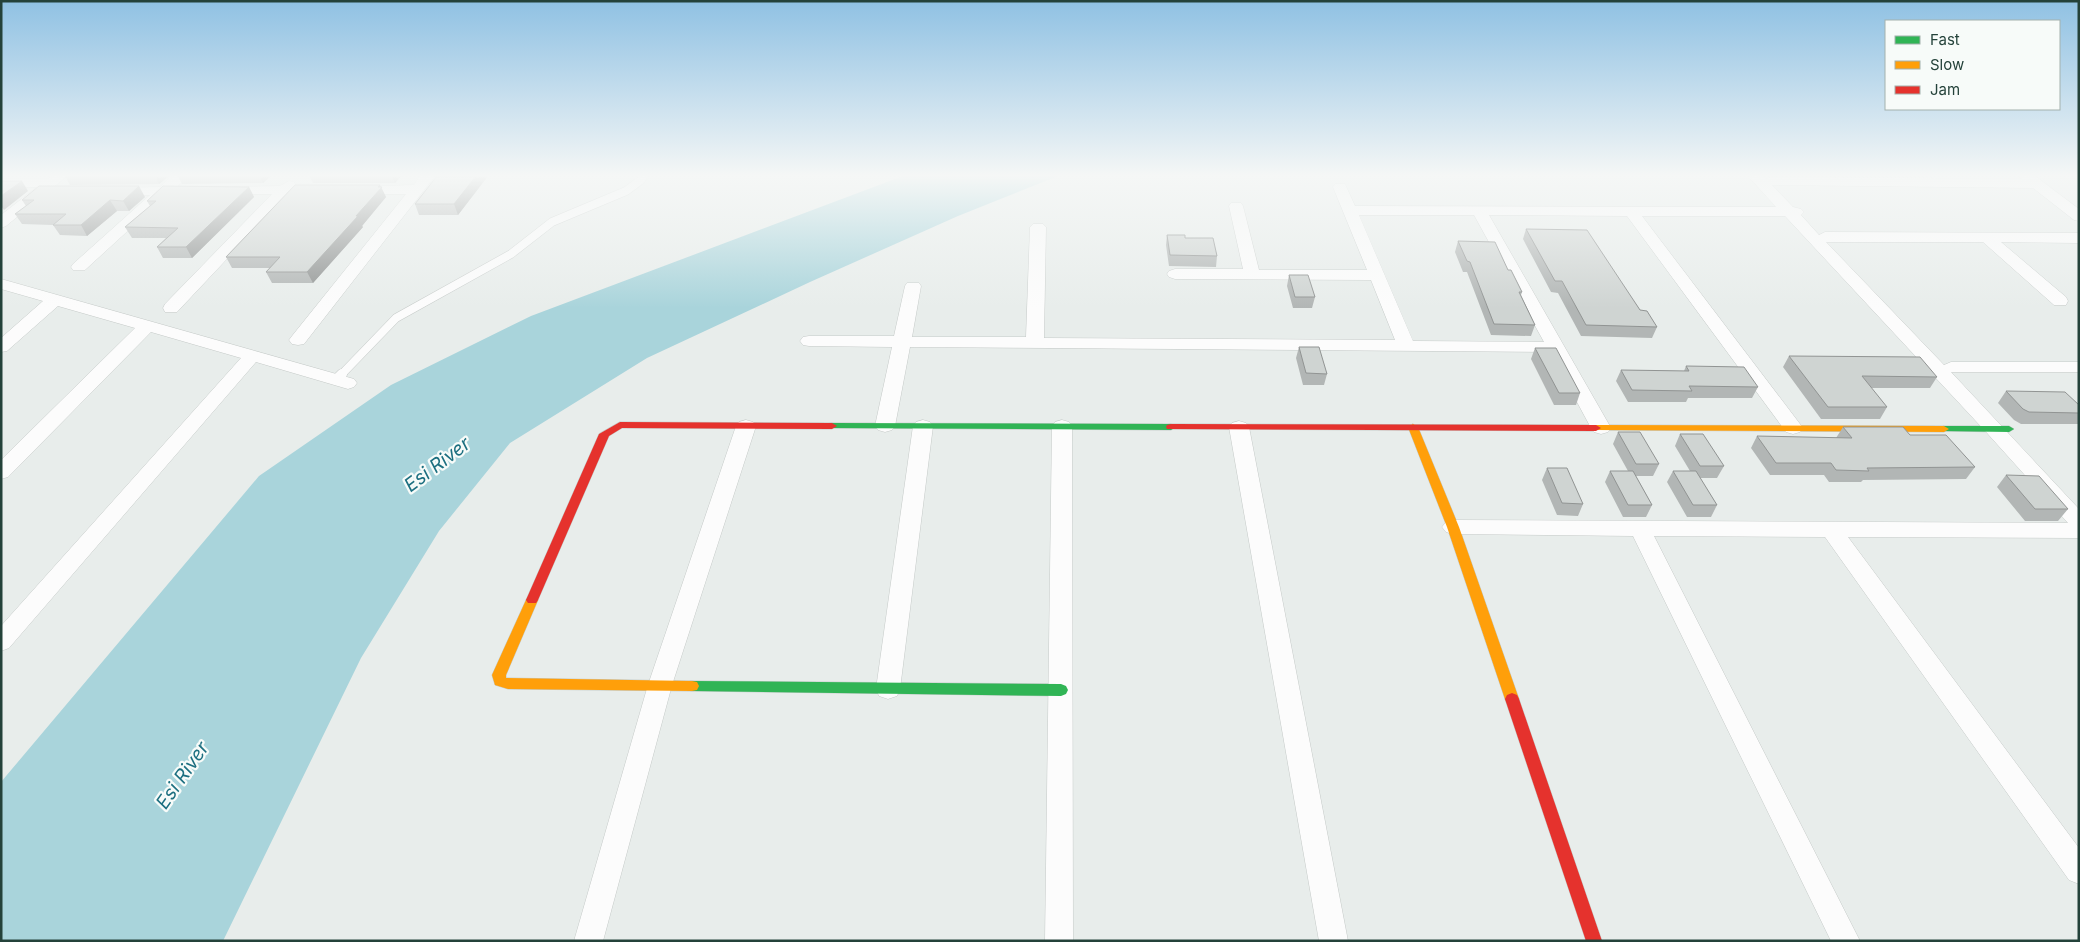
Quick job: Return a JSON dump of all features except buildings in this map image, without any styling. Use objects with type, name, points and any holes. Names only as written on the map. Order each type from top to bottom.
[{"type":"street","points":[[79,267],[132,220]]},
{"type":"street","points":[[170,308],[255,220]]},
{"type":"street","points":[[298,340],[393,220]]},
{"type":"street","points":[[1239,220],[1252,275]]},
{"type":"street","points":[[1354,220],[1406,345]]},
{"type":"street","points":[[1484,220],[1601,428]]},
{"type":"street","points":[[1638,220],[1793,428]]},
{"type":"street","points":[[1803,220],[2002,429],[2079,503]]},
{"type":"street","points":[[1805,220],[1826,237],[1951,368],[2079,522]]},
{"type":"street","points":[[1035,342],[1038,228]]},
{"type":"street","points":[[1826,237],[2079,238]]},
{"type":"street","points":[[1987,238],[2060,301]]},
{"type":"street","points":[[1175,274],[1378,276]]},
{"type":"street","points":[[1,284],[343,381]]},
{"type":"street","points":[[886,426],[913,286]]},
{"type":"street","points":[[1,347],[56,299]]},
{"type":"street","points":[[1,472],[148,325]]},
{"type":"street","points":[[809,341],[1556,347]]},
{"type":"street","points":[[1,642],[253,355]]},
{"type":"street","points":[[1951,368],[2079,368]]},
{"type":"street","points":[[1061,690],[508,684],[500,681],[499,675],[604,434],[610,429],[620,426],[2002,429]]},
{"type":"street","points":[[588,941],[660,685],[746,426]]},
{"type":"street","points":[[888,689],[923,426]]},
{"type":"street","points":[[1059,941],[1062,426]]},
{"type":"street","points":[[1238,427],[1334,941]]},
{"type":"street","points":[[1413,427],[1453,527],[1594,941]]},
{"type":"street","points":[[1453,527],[2079,531]]},
{"type":"street","points":[[1640,528],[1846,941]]},
{"type":"street","points":[[1831,529],[2079,871]]},
{"type":"street","points":[[1,620],[23,616]]},
{"type":"lane","points":[[343,381],[379,334],[396,318],[511,254],[557,220]]},
{"type":"water","name":"Esi River","points":[[786,220],[949,220],[647,358],[510,443],[439,531],[361,658],[223,941],[1,941],[1,782],[259,476],[391,385],[531,316]]},
{"type":"traffic: fast","points":[[832,426],[1171,427]]},
{"type":"traffic: fast","points":[[1944,429],[2009,429]]},
{"type":"traffic: fast","points":[[692,686],[1061,690]]},
{"type":"traffic: slow","points":[[1413,427],[1453,527],[1512,699]]},
{"type":"traffic: slow","points":[[1596,428],[1944,429]]},
{"type":"traffic: slow","points":[[532,600],[499,675],[500,681],[508,684],[692,686]]},
{"type":"traffic: jam","points":[[532,600],[604,434],[620,425],[832,426]]},
{"type":"traffic: jam","points":[[1171,427],[1596,428]]},
{"type":"traffic: jam","points":[[1512,699],[1594,941]]}]
